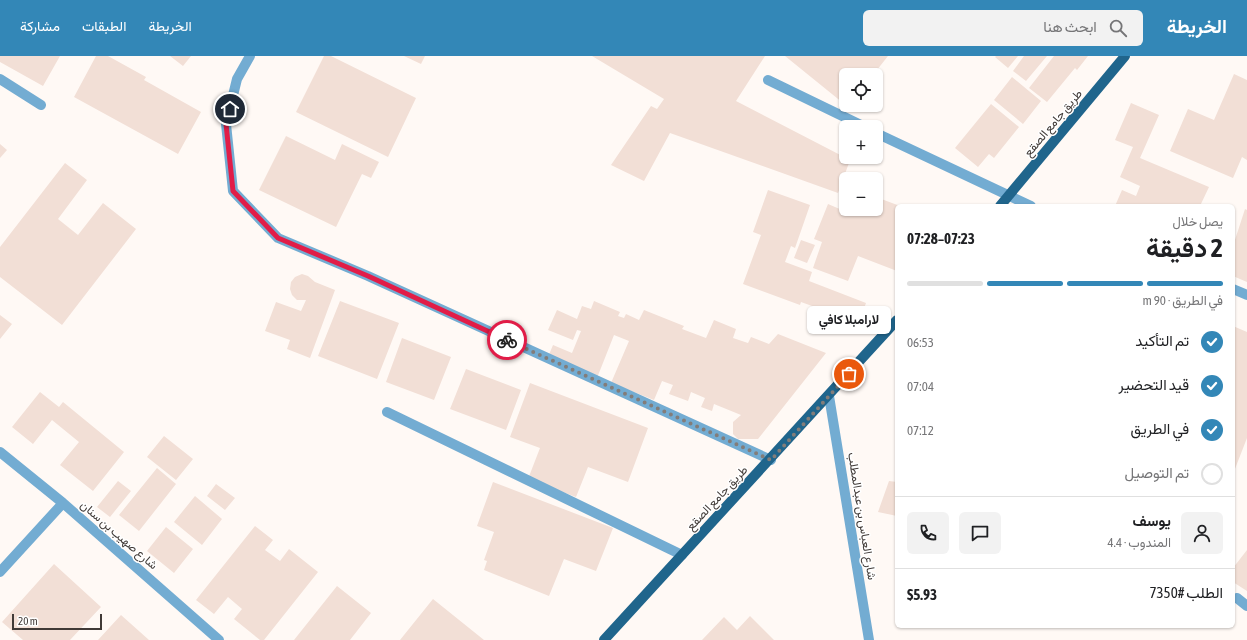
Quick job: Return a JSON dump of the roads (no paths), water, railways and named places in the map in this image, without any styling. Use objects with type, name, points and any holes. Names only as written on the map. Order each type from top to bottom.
[{"type":"main road","name":"طريق جامع الصقع","points":[[1002,204],[1126,56]]},
{"type":"main road","name":"طريق جامع الصقع","points":[[604,640],[830,396],[895,322]]},
{"type":"street","points":[[250,56],[237,79],[226,124],[233,191],[278,238],[368,276],[771,460]]},
{"type":"street","points":[[0,79],[41,106]]},
{"type":"street","points":[[768,80],[851,120]]},
{"type":"street","points":[[883,135],[1008,197],[1026,204]]},
{"type":"street","points":[[1235,290],[1247,295]]},
{"type":"street","name":"شارع العباس بن عبدالمطلب","points":[[830,396],[869,640]]},
{"type":"street","points":[[387,412],[682,555]]},
{"type":"street","name":"شارع صهيب بن سنان","points":[[0,452],[63,503],[219,640]]},
{"type":"street","points":[[0,572],[63,503]]},
{"type":"street","points":[[1237,598],[1247,606]]},
{"type":"place","name":"لارامبلا كافي","points":[[849,374]]}]
